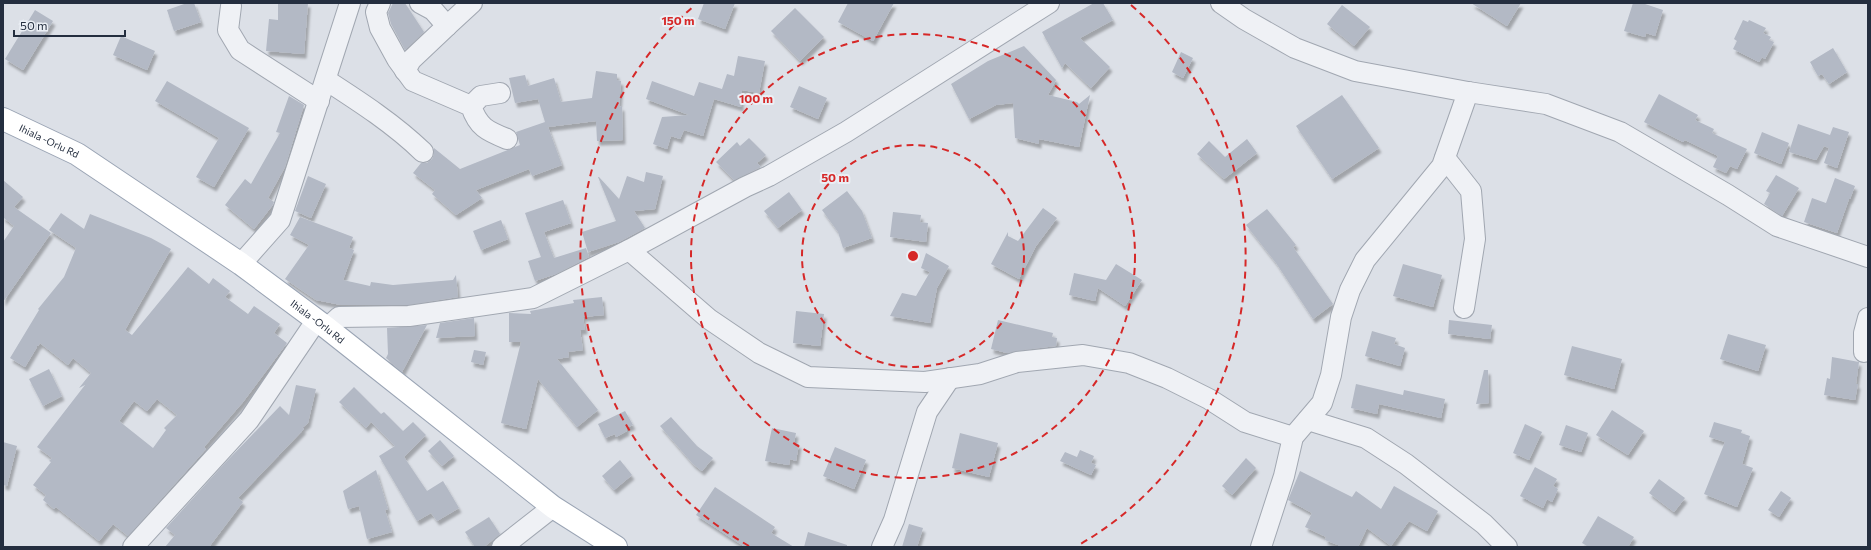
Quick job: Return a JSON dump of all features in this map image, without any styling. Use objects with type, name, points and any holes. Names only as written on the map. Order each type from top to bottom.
[{"type":"main road","name":"Ihiala -Orlu Rd","points":[[3,119],[77,154],[241,264],[322,324],[553,507],[604,543]]},
{"type":"street","points":[[241,264],[280,220],[350,3]]},
{"type":"street","points":[[380,3],[376,12],[380,28],[397,59],[413,81],[471,106],[475,118],[482,126],[507,139]]},
{"type":"street","points":[[420,3],[433,10],[447,26]]},
{"type":"street","points":[[405,71],[411,60],[472,3]]},
{"type":"street","points":[[134,547],[249,420],[322,324],[339,317],[409,316],[533,298],[629,250],[745,187],[769,176],[846,132],[1049,3]]},
{"type":"street","points":[[1221,3],[1244,19],[1295,48],[1355,70],[1468,92],[1546,104],[1620,132],[1728,195],[1777,226],[1868,257]]},
{"type":"street","points":[[231,6],[228,30],[240,50],[319,101]]},
{"type":"street","points":[[326,80],[371,109],[423,152]]},
{"type":"street","points":[[1260,547],[1284,476],[1294,437],[1322,403],[1331,375],[1341,317],[1350,290],[1365,260],[1442,166],[1468,92]]},
{"type":"street","points":[[471,106],[481,96],[500,93]]},
{"type":"street","points":[[1445,158],[1471,191],[1475,239],[1464,308]]},
{"type":"street","points":[[629,250],[709,319],[759,354],[808,377],[925,382],[980,374],[1016,362],[1083,355],[1129,363],[1167,378],[1209,399],[1246,422],[1294,437]]},
{"type":"street","points":[[1864,352],[1864,334],[1868,318]]},
{"type":"street","points":[[882,547],[894,520],[927,412],[950,378]]},
{"type":"street","points":[[1308,420],[1366,438],[1406,464],[1484,524],[1507,547]]},
{"type":"street","points":[[502,547],[553,507]]},
{"type":"building","points":[[187,3],[194,3],[201,22],[174,31],[167,10]]},
{"type":"building","points":[[278,3],[308,3],[304,54],[266,51],[269,19],[278,20]]},
{"type":"building","points":[[393,3],[405,3],[424,32],[405,50],[391,24],[388,13]]},
{"type":"building","points":[[704,3],[735,3],[725,29],[698,19]]},
{"type":"building","points":[[848,3],[894,3],[873,41],[838,22]]},
{"type":"building","points":[[1094,3],[1103,3],[1113,20],[1080,38],[1110,67],[1091,88],[1065,63],[1062,68],[1042,32]]},
{"type":"building","points":[[1471,3],[1521,3],[1507,26]]},
{"type":"building","points":[[1633,3],[1642,3],[1663,10],[1655,36],[1646,33],[1645,37],[1624,31]]},
{"type":"building","points":[[1342,5],[1370,27],[1354,46],[1327,24]]},
{"type":"building","points":[[795,8],[824,37],[800,61],[771,31]]},
{"type":"building","points":[[35,10],[53,21],[23,70],[5,59]]},
{"type":"building","points":[[1743,20],[1748,22],[1749,20],[1766,28],[1763,33],[1771,37],[1769,40],[1774,42],[1765,59],[1762,57],[1759,62],[1733,49],[1737,41],[1734,39]]},
{"type":"building","points":[[121,36],[155,51],[147,70],[113,55]]},
{"type":"building","points":[[1024,46],[1056,80],[1048,95],[1077,102],[1079,104],[1090,95],[1079,147],[1039,139],[1039,144],[1015,138],[1013,103],[996,105],[969,119],[951,84],[988,61]]},
{"type":"building","points":[[1833,48],[1847,72],[1829,84],[1822,74],[1818,76],[1810,62]]},
{"type":"building","points":[[1181,52],[1193,58],[1183,78],[1172,72]]},
{"type":"building","points":[[738,56],[765,61],[759,93],[742,90],[741,107],[714,99],[703,136],[684,130],[680,139],[671,136],[667,149],[653,144],[662,117],[689,115],[646,99],[652,81],[694,96],[699,82],[722,89],[727,74],[734,76]]},
{"type":"building","points":[[596,71],[617,74],[617,80],[621,81],[619,107],[622,106],[623,140],[597,141],[596,121],[548,127],[562,165],[532,176],[529,169],[476,190],[482,198],[456,215],[432,194],[435,190],[413,173],[421,163],[427,163],[432,159],[434,148],[460,169],[520,145],[516,132],[545,122],[538,99],[515,103],[509,78],[525,75],[528,86],[554,78],[561,102],[592,98]]},
{"type":"building","points":[[167,81],[249,128],[214,187],[196,177],[219,138],[155,101]]},
{"type":"building","points":[[799,86],[827,98],[818,119],[790,107]]},
{"type":"building","points":[[1659,94],[1698,115],[1695,120],[1714,129],[1712,133],[1747,149],[1737,169],[1730,166],[1726,173],[1713,167],[1718,156],[1685,140],[1683,142],[1644,122]]},
{"type":"building","points":[[1342,95],[1379,148],[1332,179],[1296,126]]},
{"type":"building","points":[[289,96],[304,105],[285,167],[268,198],[274,202],[254,229],[225,205],[245,179],[251,184],[280,133],[276,132]]},
{"type":"building","points":[[1798,124],[1830,135],[1833,127],[1849,132],[1837,168],[1824,163],[1829,148],[1824,146],[1816,160],[1789,152]]},
{"type":"building","points":[[1762,132],[1789,143],[1781,164],[1754,153]]},
{"type":"building","points":[[749,138],[766,155],[757,163],[761,167],[734,180],[716,162],[737,142],[740,146]]},
{"type":"building","points":[[1247,139],[1257,153],[1224,179],[1197,154],[1209,141],[1225,157]]},
{"type":"building","points":[[646,172],[663,176],[655,209],[634,211],[645,228],[619,242],[588,252],[582,232],[616,221],[598,177],[619,199],[627,176],[644,182]]},
{"type":"building","points":[[1776,175],[1799,188],[1782,216],[1764,204],[1770,193],[1766,191]]},
{"type":"building","points":[[308,176],[326,184],[311,218],[295,211]]},
{"type":"building","points":[[1835,178],[1855,186],[1837,233],[1804,222],[1812,198],[1826,203]]},
{"type":"building","points":[[3,180],[23,197],[14,207],[51,233],[3,302],[3,242],[14,226],[4,218],[3,219]]},
{"type":"building","points":[[847,191],[862,211],[872,238],[843,248],[838,232],[822,210]]},
{"type":"building","points":[[789,192],[802,210],[778,228],[764,211]]},
{"type":"building","points":[[563,200],[571,223],[544,232],[554,258],[586,248],[589,257],[556,274],[535,281],[528,261],[541,257],[525,213]]},
{"type":"building","points":[[1043,208],[1057,218],[1036,246],[1019,279],[991,264],[1008,232],[1008,236],[1018,241]]},
{"type":"building","points":[[1267,209],[1296,245],[1293,247],[1333,304],[1313,319],[1276,263],[1246,225]]},
{"type":"building","points":[[893,212],[921,215],[920,222],[928,223],[926,242],[890,237]]},
{"type":"building","points":[[61,213],[84,229],[90,214],[151,238],[171,249],[125,330],[132,335],[188,267],[209,284],[213,278],[230,291],[225,297],[248,314],[254,306],[280,324],[274,333],[287,343],[243,402],[204,447],[206,449],[128,536],[113,524],[99,541],[56,507],[54,509],[43,500],[46,495],[33,485],[51,462],[49,461],[52,458],[37,447],[85,385],[79,388],[91,373],[73,358],[68,365],[40,343],[38,346],[37,345],[25,367],[10,358],[39,310],[38,309],[64,277],[76,248],[49,230]],"holes":[[[157,399],[177,415],[164,428],[166,430],[153,448],[119,421],[134,401],[147,411]]]},
{"type":"building","points":[[300,217],[353,237],[349,248],[354,250],[343,280],[370,286],[371,282],[393,285],[453,280],[456,275],[458,297],[408,305],[341,305],[316,300],[285,279],[309,245],[290,235]]},
{"type":"building","points":[[501,220],[508,239],[481,250],[473,231]]},
{"type":"building","points":[[926,253],[949,266],[937,288],[930,323],[890,316],[902,293],[916,296],[930,272],[921,268]]},
{"type":"building","points":[[1116,264],[1142,280],[1125,306],[1098,288],[1095,301],[1069,295],[1074,273],[1106,280]]},
{"type":"building","points":[[1403,264],[1442,275],[1433,307],[1393,296]]},
{"type":"building","points":[[602,297],[604,315],[583,317],[585,330],[580,330],[583,350],[568,352],[569,357],[557,359],[598,410],[577,427],[538,379],[526,429],[501,423],[521,342],[509,342],[509,313],[531,314],[530,311],[574,303],[573,300]]},
{"type":"building","points":[[796,311],[824,314],[820,346],[793,343]]},
{"type":"building","points":[[474,318],[475,336],[436,338],[440,323]]},
{"type":"building","points":[[998,320],[1053,333],[1052,337],[1057,338],[1056,346],[1007,353],[991,349]]},
{"type":"building","points":[[1449,320],[1492,325],[1490,339],[1448,334]]},
{"type":"building","points":[[427,325],[402,372],[386,358],[388,354],[387,328]]},
{"type":"building","points":[[1372,331],[1396,338],[1394,344],[1405,348],[1400,366],[1365,356]]},
{"type":"building","points":[[1728,334],[1766,345],[1758,371],[1720,359]]},
{"type":"building","points":[[1572,346],[1622,359],[1614,389],[1564,375]]},
{"type":"building","points":[[474,350],[486,352],[483,365],[471,362]]},
{"type":"building","points":[[1832,357],[1859,362],[1856,384],[1858,384],[1855,400],[1824,395],[1827,378],[1830,379]]},
{"type":"building","points":[[49,369],[62,396],[43,406],[29,379]]},
{"type":"building","points":[[1484,370],[1488,370],[1489,403],[1476,404]]},
{"type":"building","points":[[1356,384],[1403,395],[1404,390],[1445,399],[1441,418],[1379,404],[1377,414],[1351,408]]},
{"type":"building","points":[[296,385],[316,389],[308,423],[238,498],[243,502],[209,547],[165,547],[175,535],[166,528],[224,464],[280,406],[289,415]]},
{"type":"building","points":[[354,387],[381,414],[384,412],[403,431],[413,422],[426,435],[404,457],[427,491],[443,481],[459,508],[437,521],[431,513],[417,521],[379,456],[395,446],[371,422],[366,428],[339,402]]},
{"type":"building","points":[[1612,410],[1644,431],[1628,455],[1596,435]]},
{"type":"building","points":[[625,411],[633,425],[626,428],[627,431],[616,437],[615,434],[605,438],[598,424]]},
{"type":"building","points":[[671,417],[697,446],[713,458],[702,471],[693,464],[660,426]]},
{"type":"building","points":[[1714,422],[1742,430],[1741,433],[1750,436],[1742,464],[1753,468],[1737,507],[1704,494],[1725,442],[1709,437]]},
{"type":"building","points":[[1525,424],[1542,432],[1529,460],[1513,453]]},
{"type":"building","points":[[1566,425],[1588,433],[1581,452],[1559,445]]},
{"type":"building","points":[[772,428],[796,433],[794,443],[799,444],[796,461],[790,459],[789,465],[765,461]]},
{"type":"building","points":[[960,433],[998,443],[989,477],[952,468]]},
{"type":"building","points":[[440,440],[454,456],[442,466],[428,451]]},
{"type":"building","points":[[3,442],[17,446],[7,486],[3,485]]},
{"type":"building","points":[[835,447],[866,460],[854,489],[823,476]]},
{"type":"building","points":[[1080,450],[1094,456],[1091,463],[1096,465],[1091,475],[1060,461],[1065,452],[1077,457]]},
{"type":"building","points":[[1246,458],[1256,468],[1232,495],[1222,486]]},
{"type":"building","points":[[620,460],[632,475],[614,490],[602,476]]},
{"type":"building","points":[[1535,467],[1557,479],[1553,486],[1558,489],[1552,502],[1547,499],[1543,508],[1520,496]]},
{"type":"building","points":[[376,470],[388,509],[385,510],[392,532],[367,539],[359,506],[348,509],[343,491]]},
{"type":"building","points":[[1300,471],[1352,497],[1356,491],[1381,509],[1394,486],[1438,511],[1427,531],[1409,521],[1391,546],[1367,528],[1358,547],[1343,547],[1325,540],[1326,537],[1305,527],[1312,513],[1288,500]]},
{"type":"building","points":[[1659,479],[1685,498],[1674,512],[1649,493]]},
{"type":"building","points":[[715,487],[775,527],[771,533],[794,547],[745,547],[696,515]]},
{"type":"building","points":[[1781,491],[1791,498],[1779,517],[1768,510]]},
{"type":"building","points":[[1598,516],[1634,537],[1628,547],[1589,547],[1582,543]]},
{"type":"building","points":[[489,517],[500,534],[484,547],[475,547],[465,532]]},
{"type":"building","points":[[909,524],[923,528],[917,547],[902,547]]},
{"type":"building","points":[[808,532],[847,545],[847,547],[804,547]]}]
